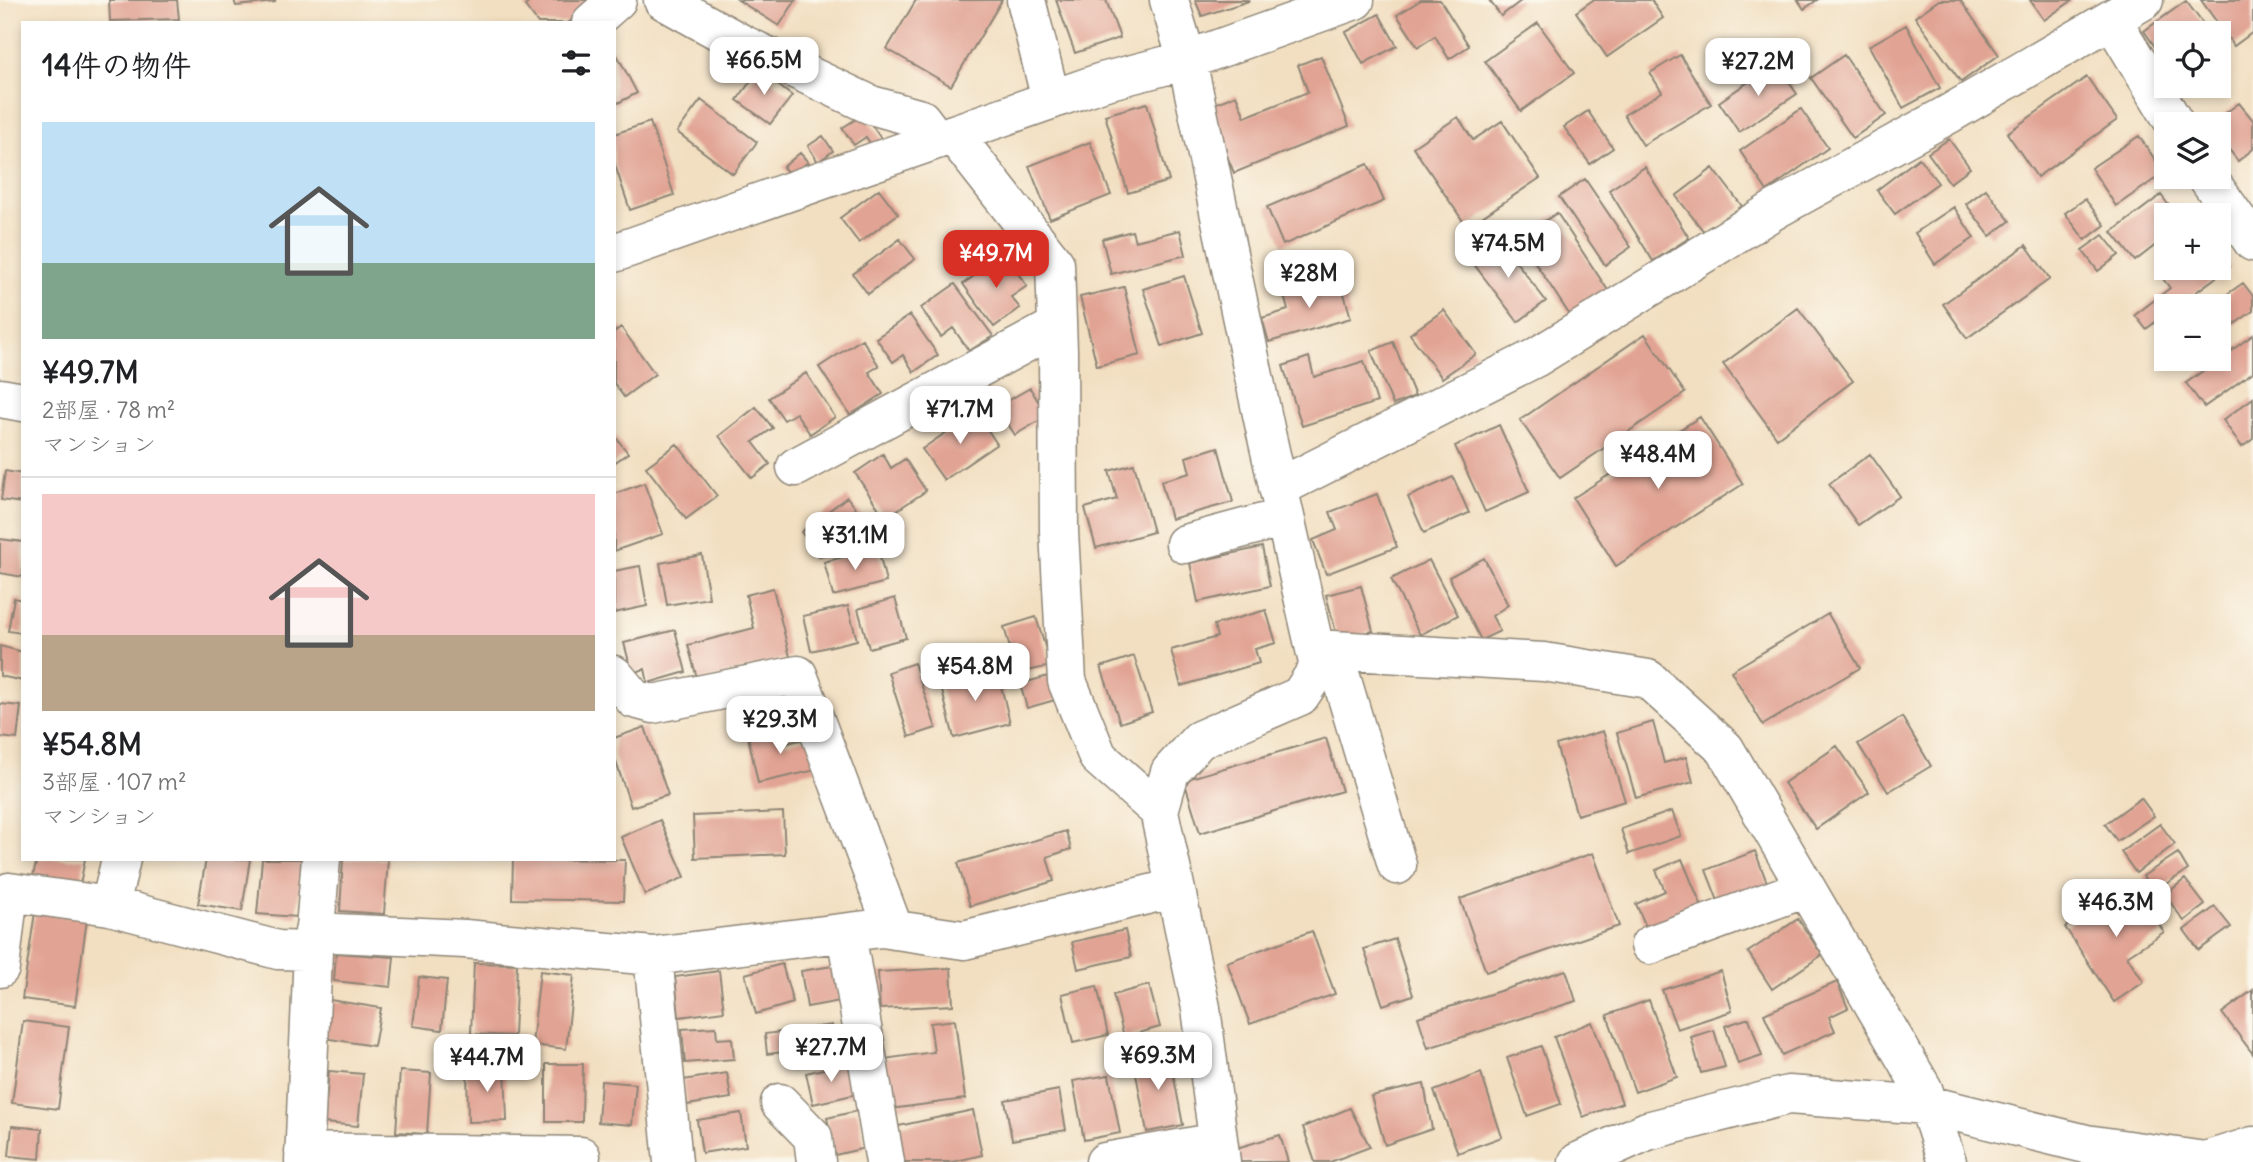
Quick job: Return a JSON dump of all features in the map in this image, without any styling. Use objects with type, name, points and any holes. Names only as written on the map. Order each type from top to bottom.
[{"type":"street","points":[[593,21],[617,0]]},
{"type":"street","points":[[663,0],[744,45],[871,105],[921,119],[945,137],[1055,264],[1059,531],[1067,681],[1098,757],[1159,811]]},
{"type":"street","points":[[1026,0],[1051,100]]},
{"type":"street","points":[[1169,0],[1186,60],[1282,503],[1324,650],[1397,865]]},
{"type":"street","points":[[616,252],[1102,82],[1186,60],[1355,0]]},
{"type":"street","points":[[1185,544],[1282,503],[1535,358],[1776,209],[1949,114],[2144,0]]},
{"type":"street","points":[[2112,20],[2168,112]]},
{"type":"street","points":[[2215,189],[2253,242]]},
{"type":"street","points":[[796,467],[1057,326]]},
{"type":"street","points":[[0,398],[21,402]]},
{"type":"street","points":[[1105,1162],[1220,1152],[1201,1008],[1159,811],[1170,772],[1199,740],[1300,696],[1319,667],[1324,650]]},
{"type":"street","points":[[1324,650],[1544,662],[1648,679],[1725,749],[1923,1089],[1947,1162]]},
{"type":"street","points":[[616,677],[634,699],[653,704],[798,675],[894,930]]},
{"type":"street","points":[[110,906],[121,861]]},
{"type":"street","points":[[321,861],[313,941],[304,1157],[581,1156]]},
{"type":"street","points":[[0,968],[5,895],[110,906],[278,950],[313,941],[464,939],[653,956],[882,929],[964,940],[1175,888]]},
{"type":"street","points":[[1650,945],[1806,888]]},
{"type":"street","points":[[846,933],[885,1162]]},
{"type":"street","points":[[653,956],[673,1162]]},
{"type":"street","points":[[1578,1162],[1647,1131],[1788,1095],[1928,1105],[2086,1144],[2204,1161],[2253,1146]]},
{"type":"street","points":[[780,1103],[813,1137],[816,1162]]},
{"type":"building","points":[[109,0],[177,0],[179,19],[110,21]]},
{"type":"building","points":[[234,0],[275,0],[275,2],[236,6]]},
{"type":"building","points":[[532,0],[587,0],[590,5],[570,21],[536,21],[525,6]]},
{"type":"building","points":[[738,0],[796,0],[779,26]]},
{"type":"building","points":[[916,0],[1002,0],[951,86],[887,49]]},
{"type":"building","points":[[1056,0],[1106,0],[1120,38],[1075,53]]},
{"type":"building","points":[[1195,0],[1249,0],[1249,1],[1202,16]]},
{"type":"building","points":[[1421,0],[1440,0],[1469,46],[1449,59],[1435,36],[1418,47],[1397,15]]},
{"type":"building","points":[[1489,0],[1522,0],[1501,16]]},
{"type":"building","points":[[1593,0],[1651,0],[1663,18],[1607,57],[1576,12]]},
{"type":"building","points":[[1798,0],[1817,0],[1804,9]]},
{"type":"building","points":[[1939,0],[1960,0],[1999,55],[1961,82],[1915,17]]},
{"type":"building","points":[[2030,0],[2073,0],[2044,20]]},
{"type":"building","points":[[2201,0],[2253,0],[2253,32],[2234,46],[2231,42],[2231,21],[2216,21]]},
{"type":"building","points":[[2186,1],[2201,21],[2158,21]]},
{"type":"building","points":[[1379,14],[1397,46],[1363,64],[1346,32]]},
{"type":"building","points":[[1538,23],[1574,73],[1521,111],[1485,61]]},
{"type":"building","points":[[2154,24],[2154,45],[2144,31]]},
{"type":"building","points":[[1906,25],[1940,88],[1903,108],[1869,46]]},
{"type":"building","points":[[616,53],[637,93],[616,104]]},
{"type":"building","points":[[1680,55],[1711,104],[1643,145],[1624,115],[1662,92],[1650,73]]},
{"type":"building","points":[[1844,55],[1886,115],[1853,138],[1811,78]]},
{"type":"building","points":[[1321,56],[1349,126],[1234,173],[1207,107],[1236,95],[1245,117],[1308,92],[1298,65]]},
{"type":"building","points":[[1776,63],[1797,94],[1739,132],[1719,102]]},
{"type":"building","points":[[759,70],[792,96],[770,124],[737,100]]},
{"type":"building","points":[[2087,77],[2117,120],[2037,177],[2007,133]]},
{"type":"building","points":[[701,100],[757,142],[733,174],[677,132]]},
{"type":"building","points":[[1147,103],[1169,181],[1128,193],[1105,115]]},
{"type":"building","points":[[2239,103],[2253,120],[2253,149],[2238,161],[2231,152],[2231,112],[2227,112]]},
{"type":"building","points":[[1801,109],[1828,148],[1767,191],[1740,151]]},
{"type":"building","points":[[1588,111],[1613,148],[1590,164],[1564,127]]},
{"type":"building","points":[[864,114],[882,140],[872,146],[866,137],[854,145],[842,128]]},
{"type":"building","points":[[1458,117],[1473,140],[1502,121],[1540,178],[1467,227],[1413,147]]},
{"type":"building","points":[[650,122],[674,195],[630,210],[616,168],[616,133]]},
{"type":"building","points":[[823,136],[833,151],[818,162],[808,146]]},
{"type":"building","points":[[2139,136],[2154,158],[2154,180],[2116,206],[2091,168]]},
{"type":"building","points":[[1949,139],[1970,168],[1950,183],[1928,153]]},
{"type":"building","points":[[1090,142],[1111,195],[1050,219],[1029,166]]},
{"type":"building","points":[[800,153],[808,162],[791,176],[783,167]]},
{"type":"building","points":[[1919,158],[1938,183],[1895,214],[1877,190]]},
{"type":"building","points":[[1368,164],[1384,201],[1283,245],[1267,207]]},
{"type":"building","points":[[1645,167],[1689,238],[1653,261],[1609,190]]},
{"type":"building","points":[[1713,168],[1742,206],[1705,233],[1676,196]]},
{"type":"building","points":[[1585,179],[1631,247],[1605,265],[1559,197]]},
{"type":"building","points":[[879,189],[898,214],[859,243],[840,218]]},
{"type":"building","points":[[1986,189],[2010,221],[1990,236],[1966,204]]},
{"type":"building","points":[[2161,195],[2167,203],[2154,203],[2154,246],[2135,261],[2112,232]]},
{"type":"building","points":[[2085,199],[2105,225],[2085,240],[2065,213]]},
{"type":"building","points":[[1954,207],[1974,238],[1935,264],[1915,233]]},
{"type":"building","points":[[1557,213],[1609,292],[1571,317],[1519,238]]},
{"type":"building","points":[[1180,230],[1186,255],[1111,274],[1102,239],[1132,231],[1135,241]]},
{"type":"building","points":[[2103,235],[2119,255],[2098,271],[2082,250]]},
{"type":"building","points":[[1498,238],[1546,301],[1518,322],[1470,259]]},
{"type":"building","points":[[900,239],[915,259],[868,294],[853,274]]},
{"type":"building","points":[[2026,245],[2050,279],[1967,338],[1943,304]]},
{"type":"building","points":[[1004,254],[1027,286],[1011,297],[1020,308],[994,327],[963,284]]},
{"type":"building","points":[[1184,276],[1202,333],[1162,346],[1143,289]]},
{"type":"building","points":[[1339,276],[1351,318],[1269,342],[1262,318],[1288,310],[1283,292]]},
{"type":"building","points":[[2164,280],[2212,280],[2193,294],[2162,294],[2170,288]]},
{"type":"building","points":[[2243,283],[2253,296],[2253,311],[2231,327],[2231,294],[2227,294]]},
{"type":"building","points":[[955,284],[993,336],[969,351],[953,328],[941,337],[921,308]]},
{"type":"building","points":[[1124,287],[1140,355],[1097,366],[1080,297]]},
{"type":"building","points":[[2154,300],[2154,323],[2146,329],[2135,315]]},
{"type":"building","points":[[1798,308],[1853,381],[1777,438],[1723,364]]},
{"type":"building","points":[[1444,310],[1476,354],[1442,378],[1410,334]]},
{"type":"building","points":[[910,315],[938,355],[914,372],[903,355],[893,362],[876,338]]},
{"type":"building","points":[[621,327],[655,374],[624,397],[616,386],[616,331]]},
{"type":"building","points":[[1645,334],[1685,393],[1560,478],[1520,420]]},
{"type":"building","points":[[2253,335],[2253,372],[2204,407],[2186,383],[2203,371],[2231,371],[2231,351]]},
{"type":"building","points":[[862,339],[879,366],[869,372],[883,394],[850,415],[819,367]]},
{"type":"building","points":[[1393,342],[1415,396],[1393,405],[1371,351]]},
{"type":"building","points":[[1309,357],[1314,377],[1364,361],[1377,402],[1302,426],[1283,366]]},
{"type":"building","points":[[806,373],[835,417],[810,434],[796,413],[784,420],[769,398]]},
{"type":"building","points":[[1030,388],[1047,416],[1015,435],[997,407]]},
{"type":"building","points":[[2253,398],[2253,439],[2242,447],[2223,420]]},
{"type":"building","points":[[756,407],[773,428],[753,442],[770,464],[752,478],[719,436]]},
{"type":"building","points":[[976,412],[997,444],[944,480],[922,449]]},
{"type":"building","points":[[1700,417],[1743,484],[1616,566],[1573,498]]},
{"type":"building","points":[[1499,425],[1529,492],[1485,512],[1455,446]]},
{"type":"building","points":[[616,438],[628,453],[616,462]]},
{"type":"building","points":[[677,444],[717,496],[686,519],[646,467]]},
{"type":"building","points":[[1218,447],[1233,502],[1171,519],[1161,481],[1190,473],[1186,457]]},
{"type":"building","points":[[883,454],[891,468],[905,459],[926,491],[885,518],[855,473]]},
{"type":"building","points":[[1870,454],[1900,496],[1858,525],[1829,484]]},
{"type":"building","points":[[1134,464],[1153,532],[1096,548],[1085,508],[1117,499],[1109,471]]},
{"type":"building","points":[[5,471],[21,474],[21,503],[1,500]]},
{"type":"building","points":[[1453,477],[1469,513],[1424,533],[1408,497]]},
{"type":"building","points":[[644,483],[663,534],[616,550],[616,493]]},
{"type":"building","points":[[1377,494],[1397,547],[1326,574],[1313,540],[1337,530],[1330,512]]},
{"type":"building","points":[[847,497],[867,522],[820,557],[801,532]]},
{"type":"building","points":[[0,539],[21,542],[21,577],[0,573]]},
{"type":"building","points":[[1262,547],[1270,586],[1198,602],[1190,563]]},
{"type":"building","points":[[878,548],[886,582],[833,596],[824,562]]},
{"type":"building","points":[[702,555],[709,598],[667,605],[660,563]]},
{"type":"building","points":[[1484,558],[1508,605],[1492,616],[1500,631],[1481,640],[1449,577]]},
{"type":"building","points":[[1429,560],[1458,615],[1420,635],[1391,579]]},
{"type":"building","points":[[640,566],[647,606],[616,613],[616,571]]},
{"type":"building","points":[[1361,586],[1373,631],[1338,640],[1326,595]]},
{"type":"building","points":[[773,588],[790,657],[698,682],[688,645],[754,628],[746,595]]},
{"type":"building","points":[[14,598],[21,600],[21,633],[8,631]]},
{"type":"building","points":[[895,598],[906,638],[869,648],[858,609]]},
{"type":"building","points":[[848,606],[857,640],[811,651],[803,616]]},
{"type":"building","points":[[1266,610],[1276,643],[1255,649],[1259,663],[1181,686],[1171,650],[1217,637],[1214,625]]},
{"type":"building","points":[[1828,614],[1860,668],[1763,725],[1731,671]]},
{"type":"building","points":[[1036,617],[1051,666],[1017,673],[1004,627]]},
{"type":"building","points":[[675,630],[686,672],[648,683],[645,669],[632,673],[624,643]]},
{"type":"building","points":[[0,646],[21,651],[21,681],[0,676]]},
{"type":"building","points":[[1134,656],[1152,712],[1120,723],[1101,667]]},
{"type":"building","points":[[914,663],[936,728],[909,737],[888,672]]},
{"type":"building","points":[[997,669],[1010,723],[954,738],[940,683]]},
{"type":"building","points":[[1055,674],[1062,698],[1027,708],[1020,684]]},
{"type":"building","points":[[0,704],[21,706],[17,739],[0,737]]},
{"type":"building","points":[[1902,717],[1931,766],[1888,792],[1858,744]]},
{"type":"building","points":[[1653,722],[1664,763],[1686,757],[1693,782],[1636,798],[1617,733]]},
{"type":"building","points":[[780,726],[783,744],[809,738],[816,770],[758,783],[748,736]]},
{"type":"building","points":[[645,727],[668,795],[631,807],[616,762],[616,737]]},
{"type":"building","points":[[1603,731],[1625,801],[1577,815],[1556,745]]},
{"type":"building","points":[[1326,738],[1342,791],[1200,833],[1184,780]]},
{"type":"building","points":[[1837,746],[1869,792],[1816,829],[1784,783]]},
{"type":"building","points":[[2141,798],[2154,816],[2117,841],[2105,824]]},
{"type":"building","points":[[1672,811],[1681,836],[1629,854],[1621,829]]},
{"type":"building","points":[[783,812],[785,854],[695,858],[693,816]]},
{"type":"building","points":[[660,820],[685,877],[645,895],[621,837]]},
{"type":"building","points":[[2160,824],[2175,844],[2136,873],[2121,852]]},
{"type":"building","points":[[1066,831],[1071,849],[1047,857],[1054,881],[970,906],[958,863]]},
{"type":"building","points":[[1755,851],[1769,888],[1720,906],[1706,870]]},
{"type":"building","points":[[1593,853],[1619,926],[1486,972],[1460,899]]},
{"type":"building","points":[[2178,853],[2188,870],[2153,892],[2143,876]]},
{"type":"building","points":[[1682,859],[1702,907],[1647,929],[1636,904],[1665,891],[1656,870]]},
{"type":"building","points":[[625,860],[623,901],[512,899],[513,861]]},
{"type":"building","points":[[37,861],[85,861],[80,885],[33,876]]},
{"type":"building","points":[[206,861],[250,861],[242,911],[198,904]]},
{"type":"building","points":[[262,861],[302,861],[297,917],[257,914]]},
{"type":"building","points":[[343,861],[388,861],[384,914],[340,911]]},
{"type":"building","points":[[2185,879],[2205,905],[2184,921],[2165,895]]},
{"type":"building","points":[[2132,883],[2164,932],[2127,956],[2144,982],[2114,1002],[2065,927]]},
{"type":"building","points":[[2215,907],[2231,927],[2199,950],[2184,930]]},
{"type":"building","points":[[35,912],[87,919],[75,1006],[22,999]]},
{"type":"building","points":[[1798,919],[1822,955],[1772,989],[1748,952]]},
{"type":"building","points":[[1125,930],[1131,957],[1078,969],[1072,942]]},
{"type":"building","points":[[1312,931],[1335,994],[1250,1024],[1227,962]]},
{"type":"building","points":[[1395,939],[1413,995],[1383,1005],[1364,949]]},
{"type":"building","points":[[336,953],[394,957],[391,987],[334,981]]},
{"type":"building","points":[[474,963],[517,964],[514,1036],[471,1034]]},
{"type":"building","points":[[782,964],[793,1003],[756,1014],[745,974]]},
{"type":"building","points":[[833,966],[840,1001],[807,1007],[801,971]]},
{"type":"building","points":[[951,968],[953,1005],[880,1009],[878,972]]},
{"type":"building","points":[[1566,970],[1576,1001],[1428,1048],[1418,1017]]},
{"type":"building","points":[[540,971],[574,975],[566,1049],[532,1045]]},
{"type":"building","points":[[719,971],[724,1011],[679,1017],[675,977]]},
{"type":"building","points":[[1721,971],[1732,1011],[1677,1029],[1662,990]]},
{"type":"building","points":[[419,977],[447,980],[442,1030],[413,1026]]},
{"type":"building","points":[[1837,982],[1848,1008],[1829,1017],[1835,1031],[1782,1055],[1764,1014]]},
{"type":"building","points":[[1149,985],[1160,1027],[1124,1037],[1113,995]]},
{"type":"building","points":[[1097,986],[1108,1035],[1073,1043],[1062,994]]},
{"type":"building","points":[[2253,990],[2253,1054],[2222,1013]]},
{"type":"building","points":[[330,1000],[381,1008],[374,1046],[324,1038]]},
{"type":"building","points":[[1649,1000],[1677,1077],[1635,1092],[1607,1015]]},
{"type":"building","points":[[1749,1018],[1762,1056],[1738,1064],[1725,1026]]},
{"type":"building","points":[[955,1020],[965,1099],[890,1109],[884,1059],[934,1052],[930,1023]]},
{"type":"building","points":[[23,1021],[69,1027],[58,1109],[12,1103]]},
{"type":"building","points":[[1592,1022],[1622,1103],[1583,1117],[1554,1037]]},
{"type":"building","points":[[832,1025],[835,1046],[767,1054],[765,1034]]},
{"type":"building","points":[[716,1027],[717,1039],[732,1038],[734,1059],[685,1063],[682,1029]]},
{"type":"building","points":[[1714,1030],[1725,1067],[1701,1073],[1691,1037]]},
{"type":"building","points":[[1541,1046],[1561,1104],[1527,1116],[1507,1058]]},
{"type":"building","points":[[1169,1051],[1183,1125],[1147,1132],[1133,1058]]},
{"type":"building","points":[[849,1063],[857,1094],[813,1104],[806,1073]]},
{"type":"building","points":[[546,1064],[583,1064],[582,1122],[546,1122]]},
{"type":"building","points":[[505,1065],[507,1121],[468,1122],[467,1066]]},
{"type":"building","points":[[329,1071],[363,1074],[358,1126],[324,1123]]},
{"type":"building","points":[[400,1071],[431,1073],[427,1134],[396,1132]]},
{"type":"building","points":[[727,1073],[731,1098],[687,1105],[683,1080]]},
{"type":"building","points":[[1481,1073],[1502,1137],[1458,1153],[1434,1091]]},
{"type":"building","points":[[1109,1075],[1120,1133],[1084,1140],[1073,1081]]},
{"type":"building","points":[[601,1081],[636,1084],[632,1125],[598,1122]]},
{"type":"building","points":[[1424,1084],[1432,1129],[1385,1145],[1371,1096]]},
{"type":"building","points":[[1059,1090],[1066,1130],[1012,1140],[1005,1100]]},
{"type":"building","points":[[1350,1108],[1370,1147],[1330,1162],[1315,1162],[1303,1127]]},
{"type":"building","points":[[973,1110],[982,1155],[952,1162],[902,1162],[894,1127]]},
{"type":"building","points":[[857,1111],[865,1148],[835,1155],[827,1118]]},
{"type":"building","points":[[741,1113],[746,1146],[702,1153],[697,1120]]},
{"type":"building","points":[[12,1126],[42,1129],[40,1159],[9,1156]]},
{"type":"building","points":[[1280,1135],[1288,1162],[1233,1162],[1230,1150]]}]
